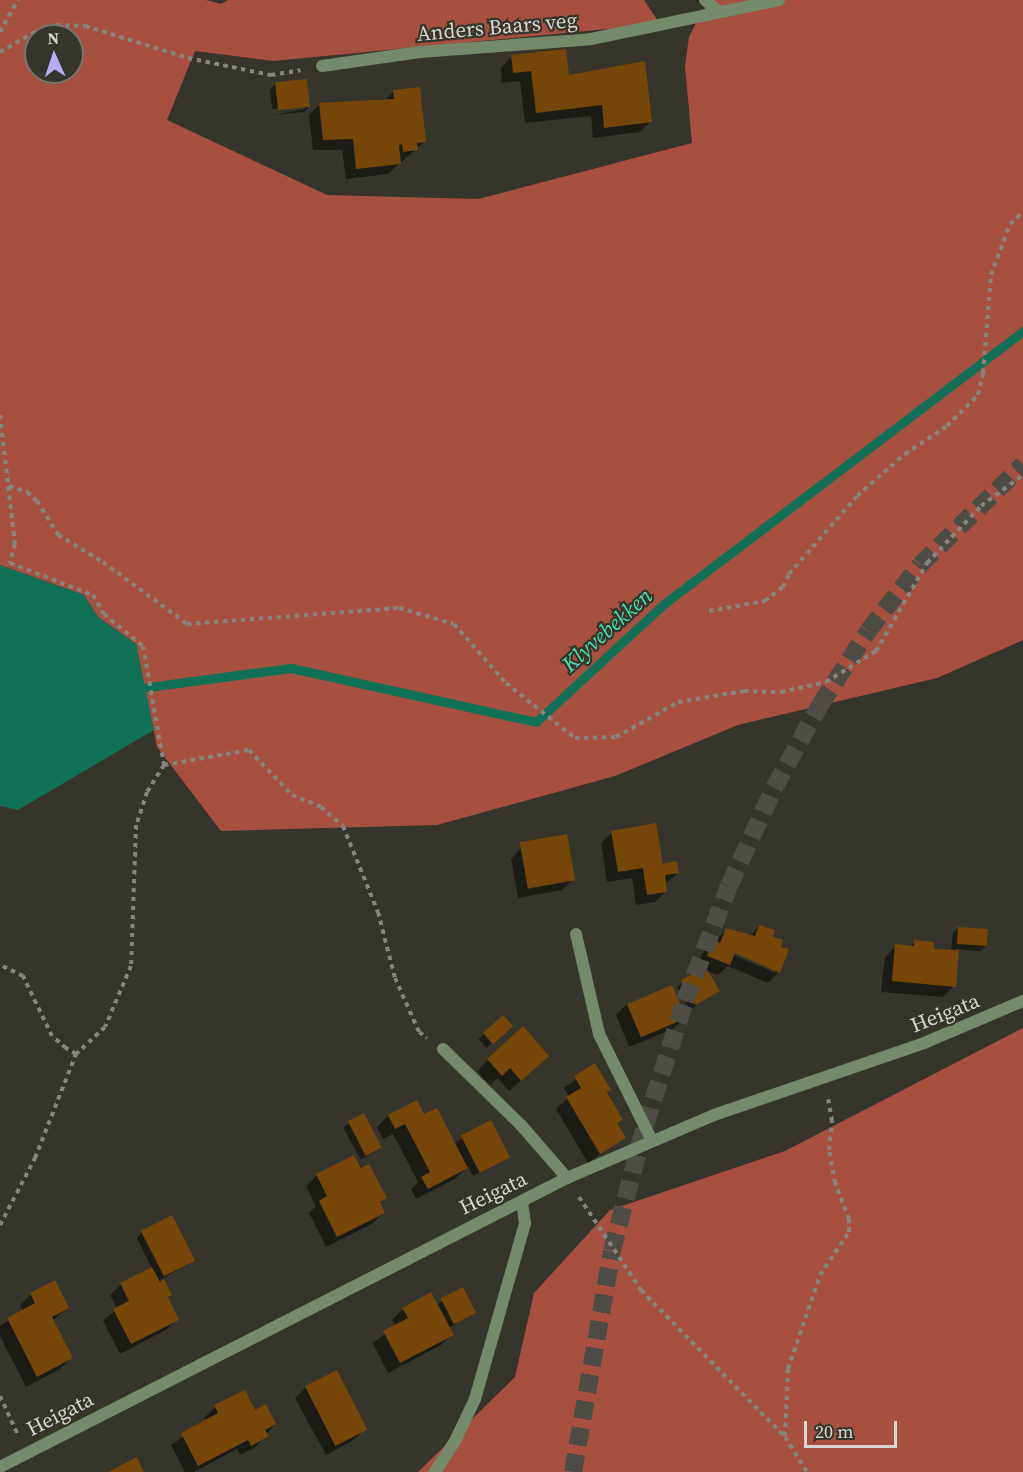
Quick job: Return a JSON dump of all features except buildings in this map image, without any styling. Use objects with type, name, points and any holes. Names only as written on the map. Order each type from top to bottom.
[{"type":"street","points":[[705,0],[718,11]]},
{"type":"street","name":"Anders Baars veg","points":[[322,66],[420,52],[591,39],[779,0]]},
{"type":"street","points":[[576,934],[599,1034],[652,1141]]},
{"type":"street","name":"Heigata","points":[[0,1467],[567,1178],[714,1115],[924,1043],[1023,1000]]},
{"type":"street","points":[[443,1048],[521,1125],[567,1178]]},
{"type":"street","points":[[435,1472],[455,1441],[474,1399],[525,1223],[522,1201]]},
{"type":"path","points":[[0,33],[18,0]]},
{"type":"path","points":[[0,52],[31,34],[56,25],[85,26],[188,58],[272,75],[322,66]]},
{"type":"path","points":[[710,611],[765,601],[783,587],[789,574],[857,495],[905,454],[947,426],[978,395],[991,275],[1010,224],[1023,212]]},
{"type":"path","points":[[0,415],[15,544],[10,563],[93,595],[104,615],[143,646],[163,740],[164,765],[147,792],[136,825],[131,966],[105,1027],[76,1054],[35,1158],[0,1225]]},
{"type":"path","points":[[9,486],[27,492],[36,501],[58,535],[103,562],[187,624],[399,608],[454,624],[506,683],[575,738],[616,737],[678,702],[744,691],[781,692],[825,682],[876,651],[927,562],[981,506],[1023,475]]},
{"type":"path","points":[[164,765],[249,750],[292,795],[321,807],[343,826],[378,912],[394,978],[419,1032],[443,1048]]},
{"type":"path","points":[[0,965],[23,976],[52,1036],[76,1054]]},
{"type":"path","points":[[785,1437],[788,1369],[819,1275],[849,1233],[849,1220],[835,1183],[829,1150],[832,1121],[824,1078]]},
{"type":"path","points":[[567,1178],[642,1290],[785,1437],[807,1472]]},
{"type":"path","points":[[0,1396],[26,1454]]},
{"type":"shaded area","points":[[0,0],[206,0],[221,4],[228,0],[644,0],[660,24],[273,61],[195,51],[167,120],[327,195],[478,199],[692,143],[685,66],[689,37],[702,11],[714,0],[1023,0],[1023,640],[937,678],[738,725],[615,776],[437,825],[221,831],[157,747],[136,644],[98,617],[84,595],[0,565]]},
{"type":"shaded area","points":[[0,565],[84,595],[98,617],[136,644],[154,730],[18,810],[0,806]]},
{"type":"shaded area","points":[[1023,1028],[1023,1472],[418,1472],[515,1377],[534,1293],[610,1210],[785,1151]]},
{"type":"waterway","name":"Klyvebekken","points":[[148,687],[291,668],[536,722],[665,603],[1023,331]]},
{"type":"tunnel","points":[[573,1472],[612,1251],[645,1125],[685,1001],[729,886],[774,788],[820,705],[868,631],[920,565],[1023,465]]}]
